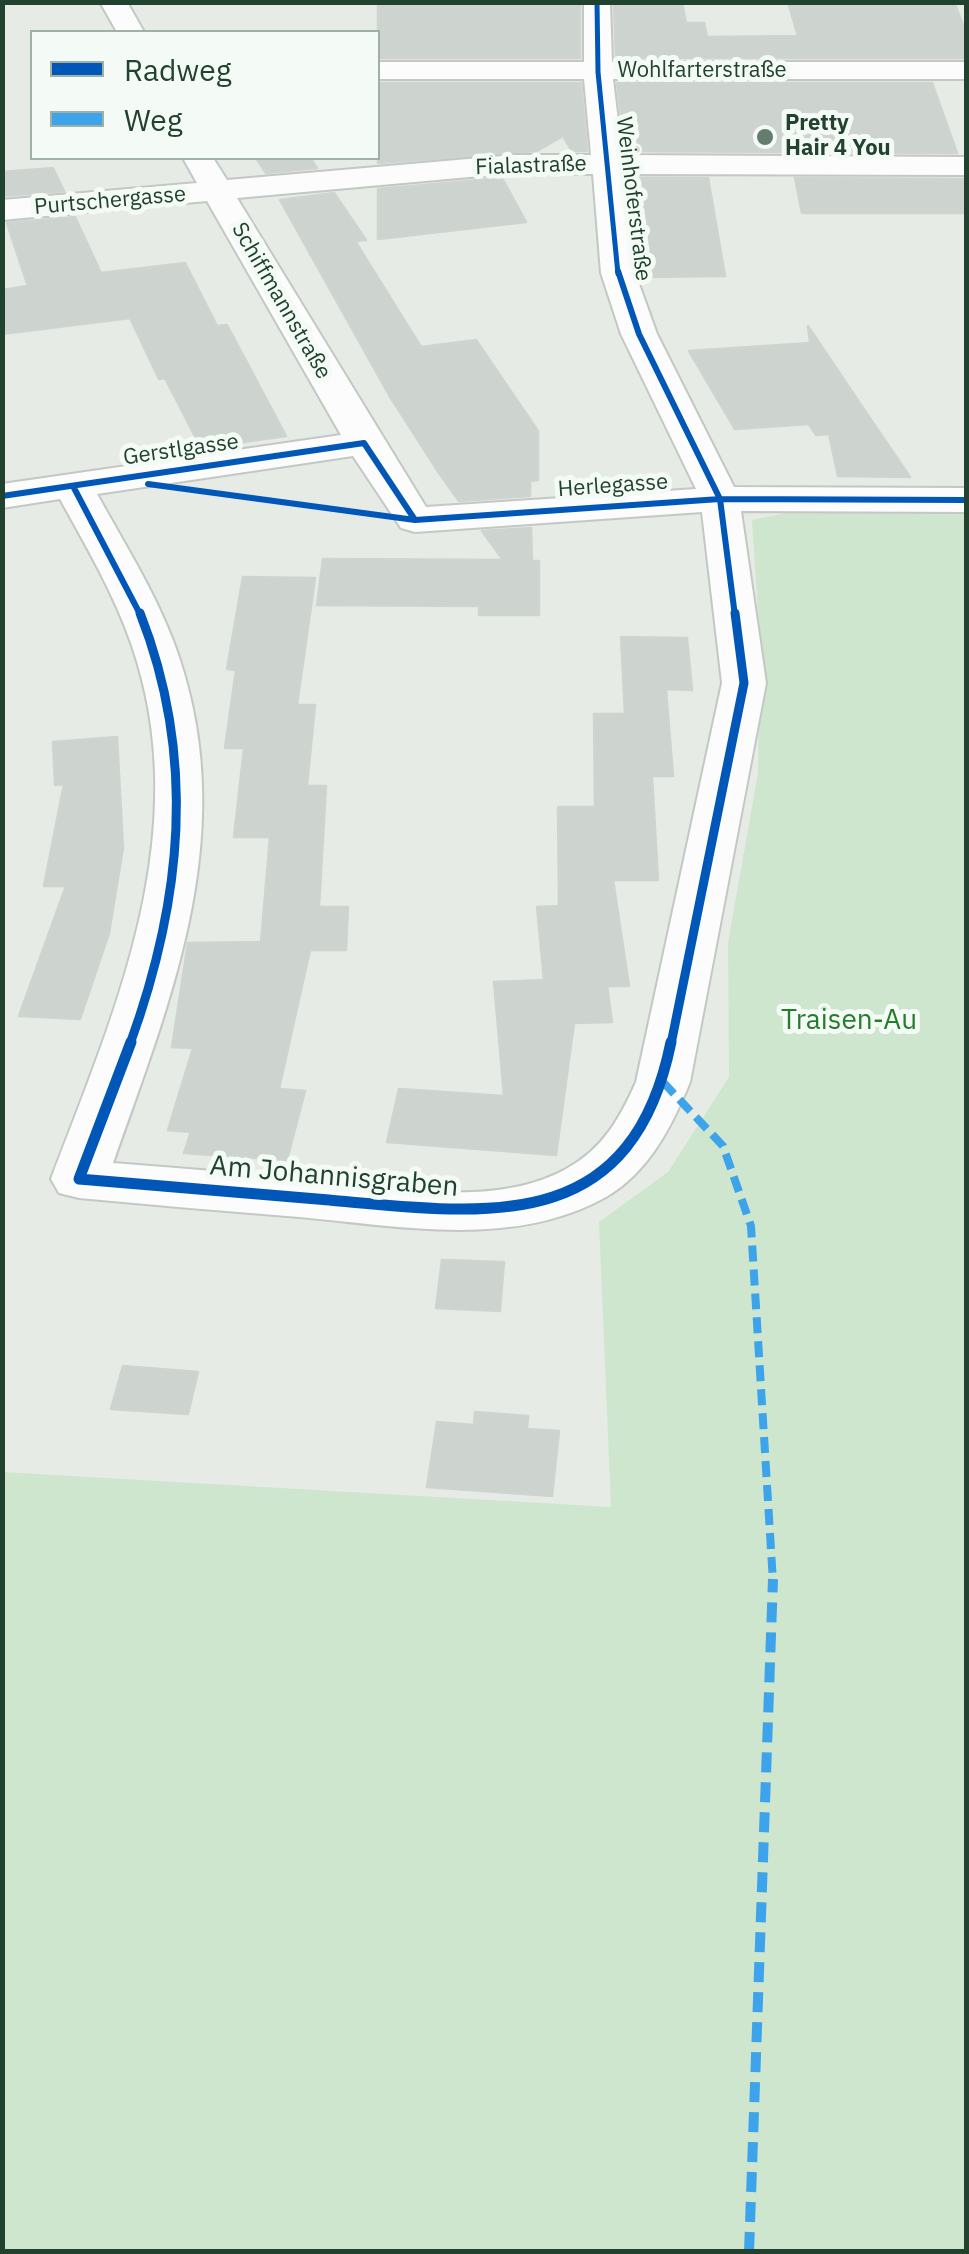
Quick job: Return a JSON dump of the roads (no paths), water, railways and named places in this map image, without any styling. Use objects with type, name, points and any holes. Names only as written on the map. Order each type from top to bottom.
[{"type":"street","points":[[113,2],[129,30]]},
{"type":"street","name":"Weinhoferstraße","points":[[598,2],[598,72],[618,274],[639,334],[720,499]]},
{"type":"street","name":"Wohlfarterstraße","points":[[380,72],[966,70]]},
{"type":"street","name":"Schiffmannstraße","points":[[199,160],[364,443]]},
{"type":"street","name":"Fialastraße","points":[[217,192],[514,164],[966,166]]},
{"type":"street","name":"Purtschergasse","points":[[2,210],[217,192]]},
{"type":"street","name":"Herlegasse","points":[[364,443],[415,520],[720,499],[966,500]]},
{"type":"street","name":"Gerstlgasse","points":[[2,496],[364,443]]},
{"type":"street","name":"Am Johannisgraben","points":[[73,486],[138,608],[160,670],[178,756],[176,848],[162,942],[79,1179],[464,1212],[527,1207],[576,1190],[606,1171],[631,1146],[657,1101],[744,683],[720,499]]},
{"type":"place","name":"Pretty Hair 4 You","points":[[765,137]]},
{"type":"park label","name":"Traisen-Au","points":[[849,1021]]}]
